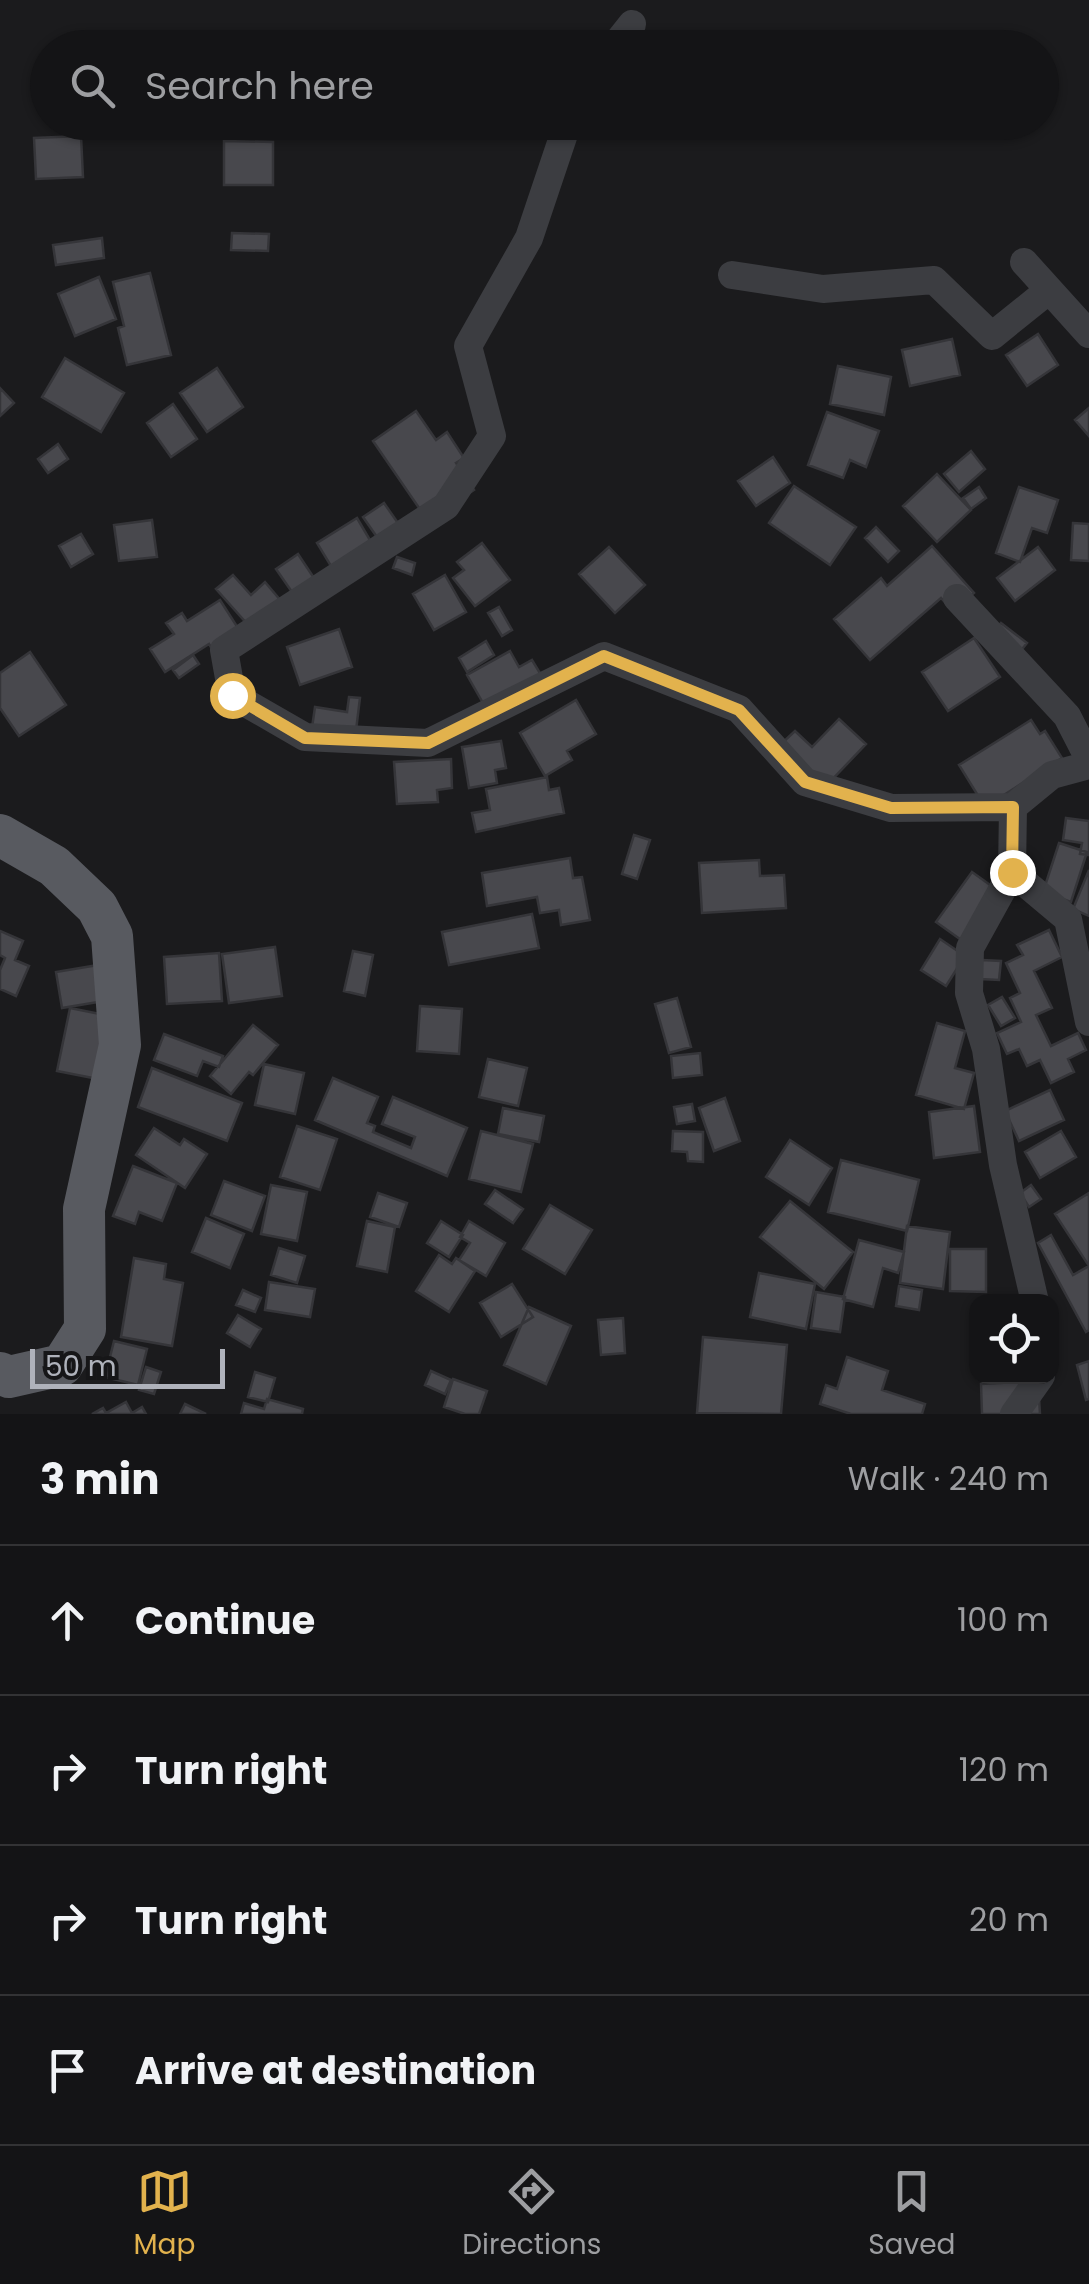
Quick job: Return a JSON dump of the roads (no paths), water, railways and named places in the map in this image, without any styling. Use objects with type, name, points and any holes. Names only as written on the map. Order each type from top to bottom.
[{"type":"main road","points":[[0,835],[54,866],[97,907],[112,936],[120,1045],[84,1209],[85,1329],[62,1365],[9,1377],[0,1373]]},
{"type":"street","points":[[627,30],[632,24]]},
{"type":"street","points":[[562,140],[528,238],[468,346],[492,436],[446,506],[224,650],[232,695],[305,738],[428,743],[604,656],[739,710],[805,782],[891,808],[1013,807],[1052,775],[1089,762],[1067,716],[957,598]]},
{"type":"street","points":[[1024,262],[1089,334]]},
{"type":"street","points":[[732,275],[823,289],[934,280],[992,336],[1050,290]]},
{"type":"street","points":[[1013,807],[1012,872],[970,948],[969,993],[986,1049],[1003,1165],[1033,1294]]},
{"type":"street","points":[[1012,872],[1068,919],[1089,1022]]},
{"type":"street","points":[[1014,1414],[1035,1384]]}]
